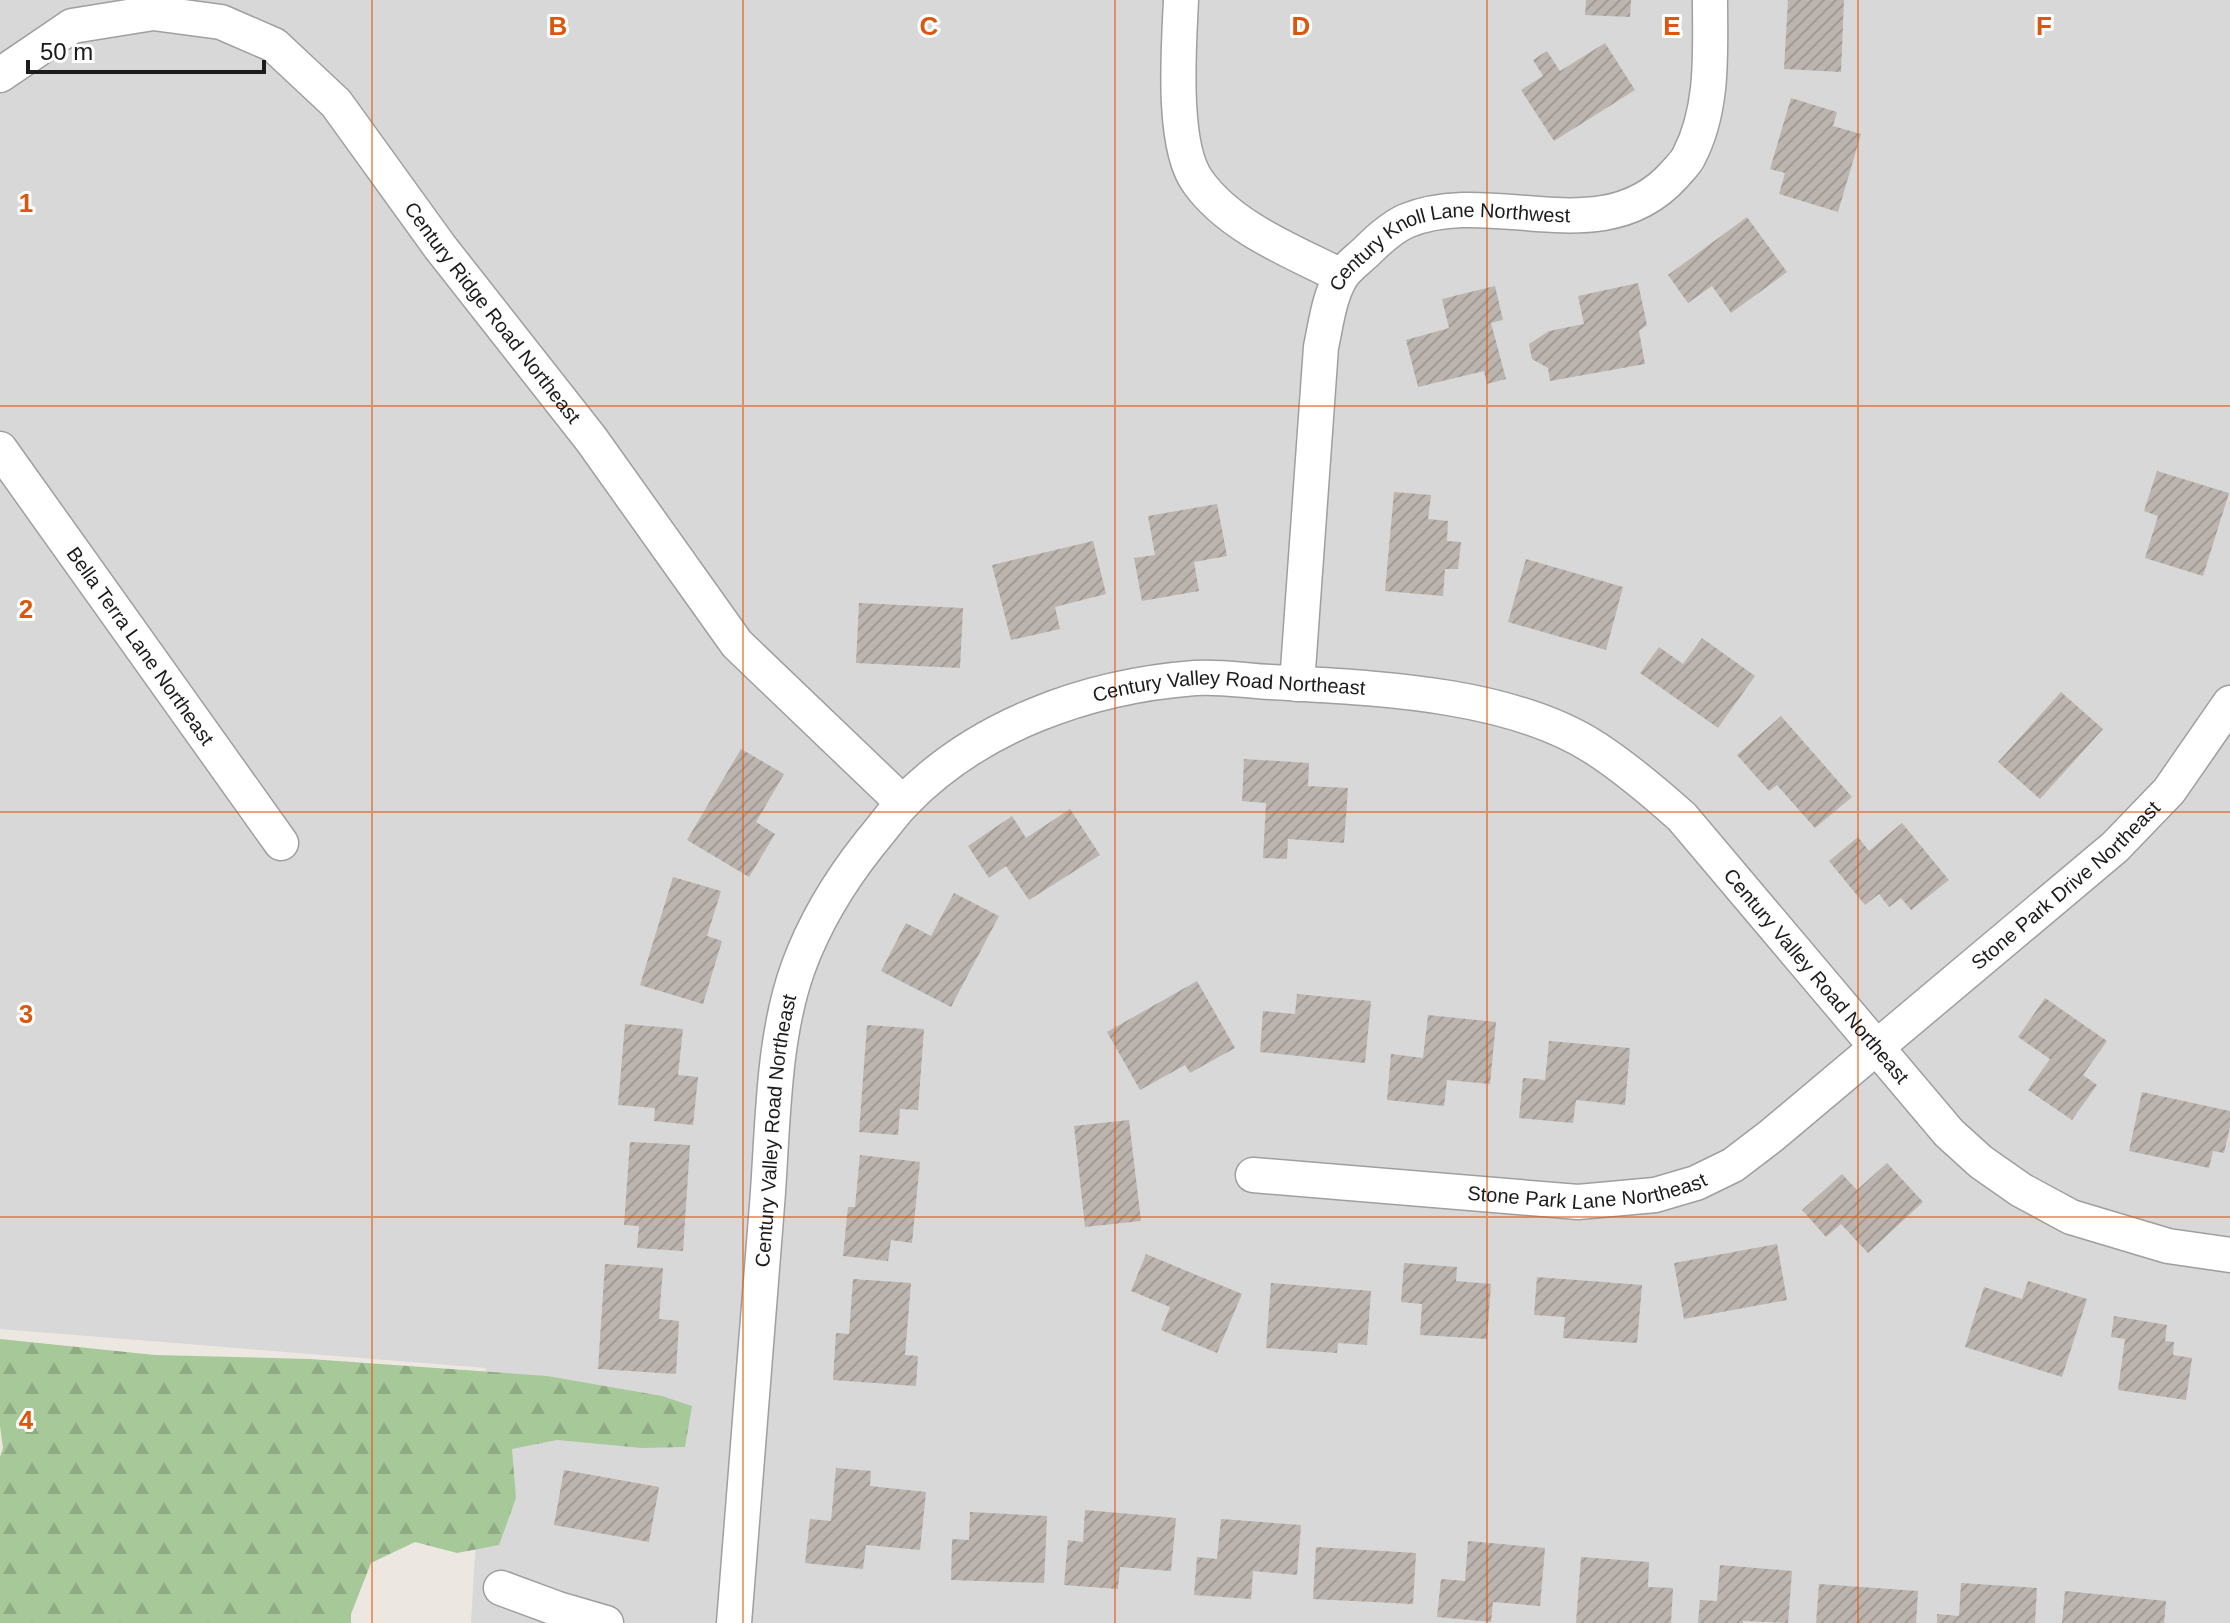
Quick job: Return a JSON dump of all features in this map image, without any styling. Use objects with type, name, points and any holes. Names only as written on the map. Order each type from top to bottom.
[{"type":"street","points":[[1181,0],[1178,73],[1181,135],[1196,180],[1221,208],[1251,228],[1341,276]]},
{"type":"street","name":"Century Knoll Lane Northwest","points":[[1297,684],[1321,347],[1341,276],[1373,245],[1405,222],[1450,211],[1575,216],[1624,209],[1660,190],[1689,158],[1704,118],[1710,67],[1710,0]]},
{"type":"street","name":"Century Ridge Road Northeast","points":[[0,75],[72,26],[153,13],[221,22],[274,45],[336,103],[440,247],[591,439],[737,644],[903,803]]},
{"type":"street","name":"Bella Terra Lane Northeast","points":[[0,449],[281,843]]},
{"type":"street","name":"Century Valley Road Northeast","points":[[734,1623],[777,1082],[785,1017],[796,973],[815,925],[840,880],[903,803],[956,757],[997,733],[1046,711],[1096,694],[1200,677],[1454,698],[1513,711],[1592,746],[1641,781],[1682,817],[1949,1133],[1981,1162],[2021,1190],[2071,1217],[2168,1246],[2230,1255]]},
{"type":"street","name":"Stone Park Drive Northeast","points":[[1877,1047],[2115,847],[2169,791],[2230,703]]},
{"type":"street","name":"Stone Park Lane Northeast","points":[[1253,1175],[1578,1202],[1655,1195],[1696,1183],[1733,1165],[1877,1047]]},
{"type":"street","points":[[501,1588],[606,1623]]},
{"type":"shaded area","points":[[0,0],[2230,0],[2230,1623],[471,1623],[486,1368],[0,1329]]},
{"type":"green space","points":[[0,1339],[155,1355],[310,1359],[547,1376],[662,1396],[692,1406],[685,1447],[642,1448],[557,1440],[512,1449],[516,1498],[499,1545],[457,1553],[415,1542],[371,1563],[351,1614],[351,1623],[0,1623],[0,1457],[3,1448]]},
{"type":"building","points":[[1586,0],[1631,0],[1630,17],[1585,15]]},
{"type":"building","points":[[1788,0],[1844,0],[1841,72],[1784,69]]},
{"type":"building","points":[[1605,43],[1635,90],[1554,141],[1521,90],[1543,76],[1533,60],[1547,51],[1560,71]]},
{"type":"building","points":[[1791,98],[1837,112],[1833,126],[1861,134],[1838,212],[1779,194],[1785,173],[1770,169]]},
{"type":"building","points":[[1747,217],[1787,272],[1731,313],[1712,286],[1688,303],[1668,275]]},
{"type":"building","points":[[1638,283],[1647,325],[1639,331],[1645,364],[1550,381],[1548,368],[1532,359],[1529,344],[1549,331],[1584,324],[1578,296]]},
{"type":"building","points":[[1495,286],[1503,320],[1491,323],[1506,379],[1487,384],[1484,371],[1418,387],[1406,340],[1449,328],[1442,299]]},
{"type":"building","points":[[2157,471],[2229,493],[2203,576],[2145,558],[2158,516],[2144,511]]},
{"type":"building","points":[[1394,492],[1431,495],[1428,519],[1448,521],[1447,541],[1461,542],[1458,569],[1445,569],[1443,596],[1385,591]]},
{"type":"building","points":[[1217,504],[1227,556],[1194,562],[1199,591],[1142,601],[1134,558],[1155,555],[1148,516]]},
{"type":"building","points":[[1093,541],[1106,594],[1055,607],[1060,629],[1011,640],[992,565]]},
{"type":"building","points":[[1526,559],[1623,587],[1606,650],[1508,622]]},
{"type":"building","points":[[859,603],[963,608],[960,668],[856,663]]},
{"type":"building","points":[[1702,638],[1755,676],[1718,728],[1640,673],[1659,647],[1683,664]]},
{"type":"building","points":[[2061,692],[2103,729],[2040,799],[1998,762]]},
{"type":"building","points":[[1781,716],[1852,797],[1815,828],[1777,785],[1769,791],[1737,755]]},
{"type":"building","points":[[741,749],[784,774],[756,822],[775,834],[749,877],[687,840]]},
{"type":"building","points":[[1244,759],[1309,763],[1308,786],[1348,788],[1344,843],[1288,839],[1287,859],[1263,858],[1266,803],[1242,801]]},
{"type":"building","points":[[1070,809],[1100,855],[1029,900],[1006,866],[989,878],[968,846],[1012,816],[1026,838]]},
{"type":"building","points":[[1902,823],[1949,880],[1911,910],[1901,898],[1889,907],[1879,894],[1865,905],[1829,861],[1858,837],[1869,851]]},
{"type":"building","points":[[673,877],[721,891],[707,936],[722,941],[703,1004],[640,985]]},
{"type":"building","points":[[954,893],[999,916],[951,1007],[881,971],[906,923],[931,936]]},
{"type":"building","points":[[1197,981],[1235,1048],[1190,1073],[1185,1065],[1140,1090],[1107,1032]]},
{"type":"building","points":[[1297,994],[1371,1001],[1365,1063],[1260,1052],[1263,1011],[1295,1014]]},
{"type":"building","points":[[2045,998],[2107,1041],[2083,1075],[2097,1085],[2072,1120],[2028,1090],[2050,1059],[2018,1037]]},
{"type":"building","points":[[1428,1015],[1496,1022],[1490,1084],[1447,1080],[1444,1106],[1387,1100],[1391,1054],[1423,1058]]},
{"type":"building","points":[[625,1024],[683,1029],[678,1075],[698,1077],[693,1125],[654,1121],[655,1108],[618,1105]]},
{"type":"building","points":[[867,1025],[924,1029],[918,1110],[900,1109],[898,1135],[859,1132]]},
{"type":"building","points":[[1549,1041],[1630,1048],[1625,1105],[1576,1100],[1573,1123],[1519,1118],[1523,1078],[1545,1080]]},
{"type":"building","points":[[2142,1092],[2230,1111],[2224,1153],[2213,1151],[2209,1168],[2129,1151]]},
{"type":"building","points":[[1129,1120],[1141,1221],[1085,1227],[1074,1126]]},
{"type":"building","points":[[630,1142],[690,1145],[683,1251],[637,1248],[639,1226],[624,1225]]},
{"type":"building","points":[[860,1155],[920,1162],[912,1243],[891,1240],[888,1261],[843,1256],[848,1207],[855,1207]]},
{"type":"building","points":[[1887,1163],[1923,1202],[1868,1253],[1841,1224],[1826,1237],[1802,1210],[1842,1174],[1857,1190]]},
{"type":"building","points":[[1777,1244],[1787,1300],[1684,1319],[1674,1263]]},
{"type":"building","points":[[1146,1254],[1242,1294],[1217,1353],[1161,1330],[1170,1307],[1131,1291]]},
{"type":"building","points":[[1404,1263],[1457,1267],[1456,1281],[1491,1284],[1487,1339],[1420,1335],[1422,1304],[1401,1302]]},
{"type":"building","points":[[605,1264],[663,1268],[659,1319],[679,1321],[676,1374],[598,1369]]},
{"type":"building","points":[[1537,1277],[1642,1285],[1637,1343],[1563,1338],[1565,1317],[1534,1315]]},
{"type":"building","points":[[853,1279],[911,1283],[905,1355],[918,1356],[916,1386],[833,1380],[836,1333],[849,1334]]},
{"type":"building","points":[[2028,1281],[2087,1299],[2062,1377],[1965,1347],[1984,1287],[2022,1299]]},
{"type":"building","points":[[1271,1283],[1371,1291],[1367,1345],[1338,1343],[1337,1353],[1266,1348]]},
{"type":"building","points":[[2114,1316],[2167,1325],[2165,1341],[2174,1342],[2173,1355],[2192,1358],[2186,1400],[2118,1390],[2125,1339],[2111,1337]]},
{"type":"building","points":[[836,1468],[871,1471],[870,1486],[926,1492],[920,1550],[866,1545],[863,1569],[805,1563],[810,1519],[831,1521]]},
{"type":"building","points":[[564,1470],[659,1487],[649,1542],[554,1525]]},
{"type":"building","points":[[1085,1510],[1176,1518],[1171,1571],[1120,1567],[1118,1589],[1064,1585],[1068,1540],[1083,1542]]},
{"type":"building","points":[[970,1512],[1047,1516],[1044,1583],[951,1580],[952,1539],[969,1540]]},
{"type":"building","points":[[1221,1519],[1301,1525],[1297,1575],[1253,1571],[1251,1599],[1194,1595],[1197,1557],[1217,1559]]},
{"type":"building","points":[[1468,1541],[1545,1548],[1540,1606],[1493,1602],[1491,1622],[1437,1617],[1441,1579],[1465,1581]]},
{"type":"building","points":[[1316,1547],[1416,1553],[1413,1604],[1313,1599]]},
{"type":"building","points":[[1581,1557],[1649,1562],[1648,1587],[1673,1588],[1671,1623],[1576,1623]]},
{"type":"building","points":[[1720,1565],[1792,1571],[1788,1623],[1698,1623],[1700,1600],[1717,1601]]},
{"type":"building","points":[[1961,1583],[2037,1588],[2035,1623],[1937,1623],[1937,1614],[1959,1616]]},
{"type":"building","points":[[1819,1584],[1918,1591],[1916,1623],[1816,1623]]},
{"type":"building","points":[[2065,1591],[2166,1601],[2164,1623],[2062,1623]]}]
